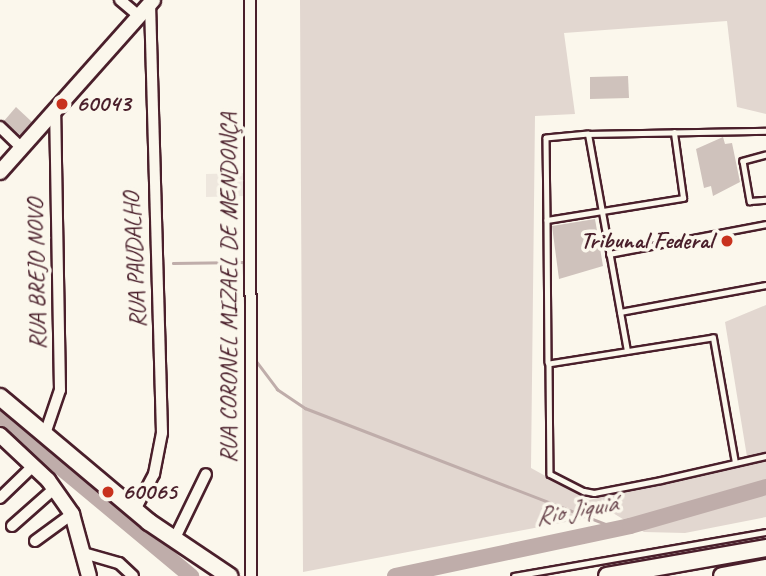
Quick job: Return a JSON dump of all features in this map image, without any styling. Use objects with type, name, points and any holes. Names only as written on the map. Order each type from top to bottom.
[{"type":"main road","points":[[0,397],[135,510],[174,540],[229,576]]},
{"type":"main road","points":[[607,576],[766,548]]},
{"type":"main road","points":[[722,576],[766,568]]},
{"type":"street","points":[[120,0],[138,15]]},
{"type":"street","name":"RUA CORONEL MIZAEL DE MENDONÇA","points":[[250,0],[251,576]]},
{"type":"street","points":[[0,172],[151,1]]},
{"type":"street","name":"RUA PAUDALHO","points":[[135,510],[154,474],[162,433],[151,1]]},
{"type":"street","name":"RUA BREJO NOVO","points":[[46,434],[60,390],[55,110]]},
{"type":"street","points":[[0,127],[20,147]]},
{"type":"street","points":[[0,435],[55,488],[72,514],[87,554],[89,576]]},
{"type":"street","points":[[0,498],[34,465]]},
{"type":"street","points":[[174,540],[206,474]]},
{"type":"street","points":[[12,526],[55,488]]},
{"type":"street","points":[[35,541],[72,514]]},
{"type":"street","points":[[87,554],[119,563],[133,576]]},
{"type":"lane","points":[[766,131],[588,134],[546,138],[549,364],[554,478],[594,493],[766,456]]},
{"type":"lane","points":[[547,220],[685,197],[674,133]]},
{"type":"lane","points":[[588,134],[627,351]]},
{"type":"lane","points":[[766,155],[743,161],[750,201],[766,200]]},
{"type":"lane","points":[[609,254],[766,224]]},
{"type":"lane","points":[[620,312],[766,285]]},
{"type":"lane","points":[[549,364],[713,338],[735,463]]},
{"type":"lane","points":[[514,576],[766,532]]},
{"type":"shaded area","points":[[300,0],[766,0],[766,114],[737,107],[727,21],[564,33],[575,114],[535,116],[531,468],[589,500],[748,463],[725,322],[766,305],[766,517],[685,533],[644,532],[613,513],[303,572]]},
{"type":"shaded area","points":[[245,173],[245,196],[206,197],[206,174]]},
{"type":"building","points":[[628,76],[629,98],[590,99],[590,77]]},
{"type":"building","points":[[16,107],[32,122],[20,135],[4,121]]},
{"type":"building","points":[[723,137],[725,144],[732,143],[740,182],[713,196],[711,186],[704,188],[696,149]]},
{"type":"building","points":[[595,219],[603,266],[559,279],[552,226]]},
{"type":"waterway","points":[[173,263],[244,262],[247,347]]},
{"type":"waterway","points":[[254,358],[277,389],[305,408],[606,524],[630,526]]},
{"type":"waterway","name":"Rio Jiquiá","points":[[0,417],[191,576]]},
{"type":"waterway","name":"Rio Jiquiá","points":[[395,576],[630,526],[766,487]]},
{"type":"place","name":"60043","points":[[62,104]]},
{"type":"place","name":"Tribunal Federal","points":[[727,241]]},
{"type":"place","name":"60065","points":[[108,492]]}]
